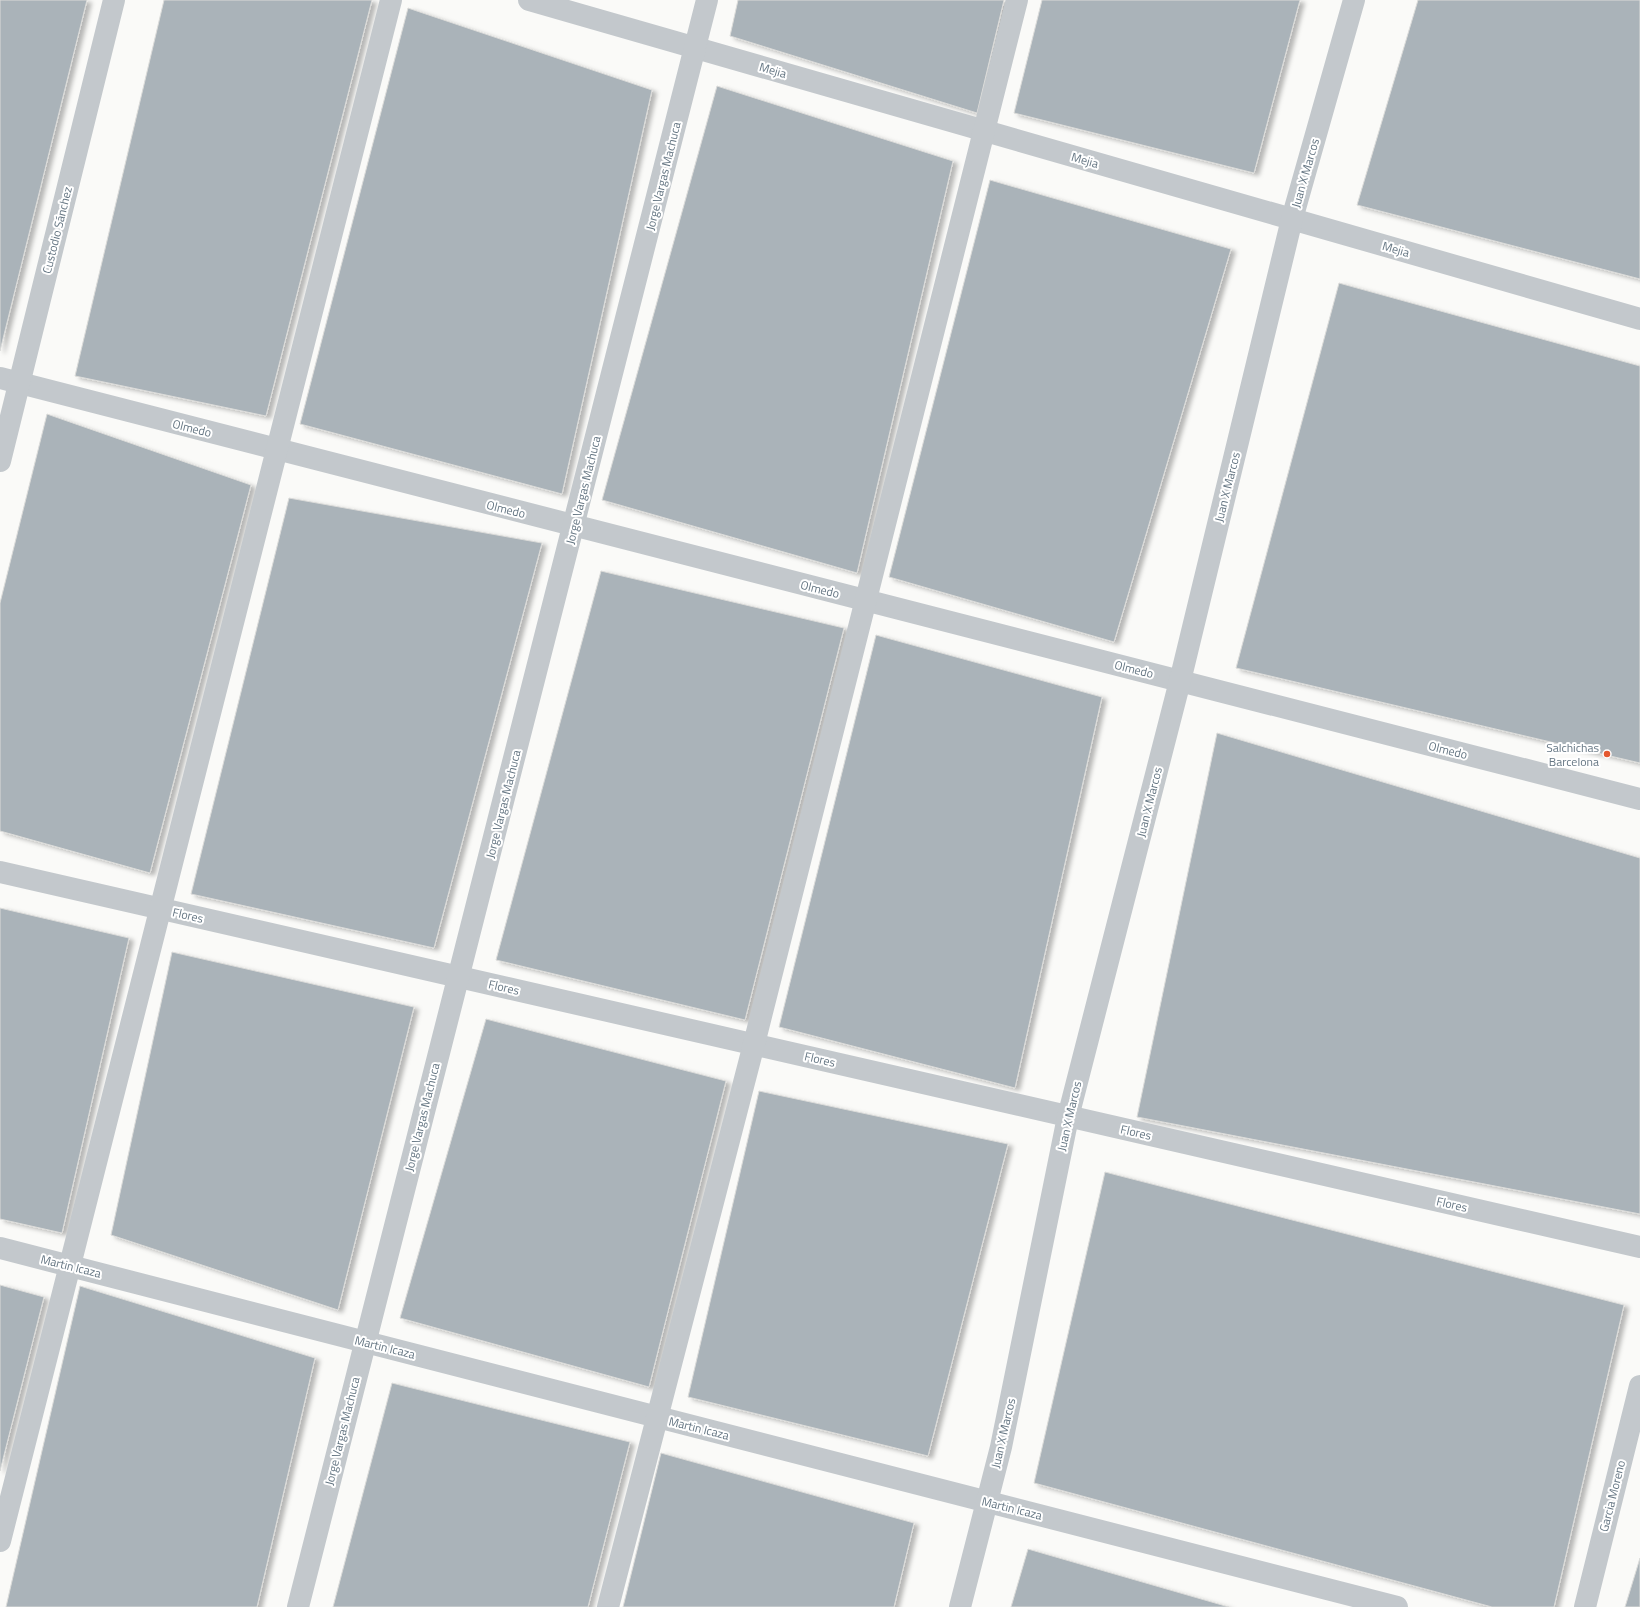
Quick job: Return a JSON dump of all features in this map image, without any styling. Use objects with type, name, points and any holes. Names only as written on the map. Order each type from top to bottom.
[{"type":"street","name":"Custodio Sánchez","points":[[0,461],[10,381],[114,0]]},
{"type":"street","points":[[0,1541],[391,0]]},
{"type":"street","name":"Mejia","points":[[530,0],[1640,319]]},
{"type":"street","name":"Jorge Vargas Machuca","points":[[298,1607],[707,0]]},
{"type":"street","points":[[608,1607],[656,1417],[754,1044],[1017,0]]},
{"type":"street","name":"Juan X Marcos","points":[[960,1607],[1001,1447],[1068,1116],[1180,681],[1292,219],[1354,0]]},
{"type":"street","name":"Olmedo","points":[[10,381],[1640,799]]},
{"type":"street","name":"Flores","points":[[0,872],[1640,1247]]},
{"type":"street","name":"Martin Icaza","points":[[0,1248],[1397,1607]]},
{"type":"street","name":"Garcia Moreno","points":[[1585,1607],[1640,1386]]},
{"type":"building","points":[[0,0],[87,0],[0,351]]},
{"type":"building","points":[[164,0],[372,0],[266,416],[75,376]]},
{"type":"building","points":[[738,0],[1004,0],[977,113],[730,36]]},
{"type":"building","points":[[1042,0],[1300,0],[1254,173],[1014,113]]},
{"type":"building","points":[[1418,0],[1640,0],[1640,279],[1357,205]]},
{"type":"building","points":[[408,8],[652,90],[562,494],[300,424]]},
{"type":"building","points":[[717,86],[953,161],[857,573],[602,500]]},
{"type":"building","points":[[990,180],[1231,249],[1114,642],[889,577]]},
{"type":"building","points":[[1339,283],[1640,366],[1640,763],[1236,668]]},
{"type":"building","points":[[47,414],[251,485],[150,873],[0,831],[0,603]]},
{"type":"building","points":[[289,498],[542,543],[434,948],[191,894]]},
{"type":"building","points":[[601,571],[844,628],[745,1020],[496,960]]},
{"type":"building","points":[[876,635],[1102,697],[1015,1088],[779,1027]]},
{"type":"building","points":[[1217,733],[1640,858],[1640,1214],[1137,1117]]},
{"type":"building","points":[[0,908],[129,938],[62,1233],[0,1219]]},
{"type":"building","points":[[172,952],[414,1007],[338,1310],[111,1235]]},
{"type":"building","points":[[486,1019],[726,1081],[649,1387],[400,1318]]},
{"type":"building","points":[[759,1091],[1008,1144],[928,1456],[688,1397]]},
{"type":"building","points":[[1105,1172],[1624,1305],[1554,1607],[1492,1607],[1034,1483]]},
{"type":"building","points":[[0,1285],[44,1297],[0,1471]]},
{"type":"building","points":[[80,1286],[315,1358],[257,1607],[6,1607]]},
{"type":"building","points":[[392,1383],[630,1442],[588,1607],[333,1607]]},
{"type":"building","points":[[661,1453],[914,1523],[894,1607],[623,1607]]},
{"type":"building","points":[[1028,1549],[1229,1607],[1011,1607]]},
{"type":"building","points":[[1640,1558],[1640,1607],[1625,1607]]},
{"type":"place","name":"Salchichas Barcelona","points":[[1607,754]]}]
